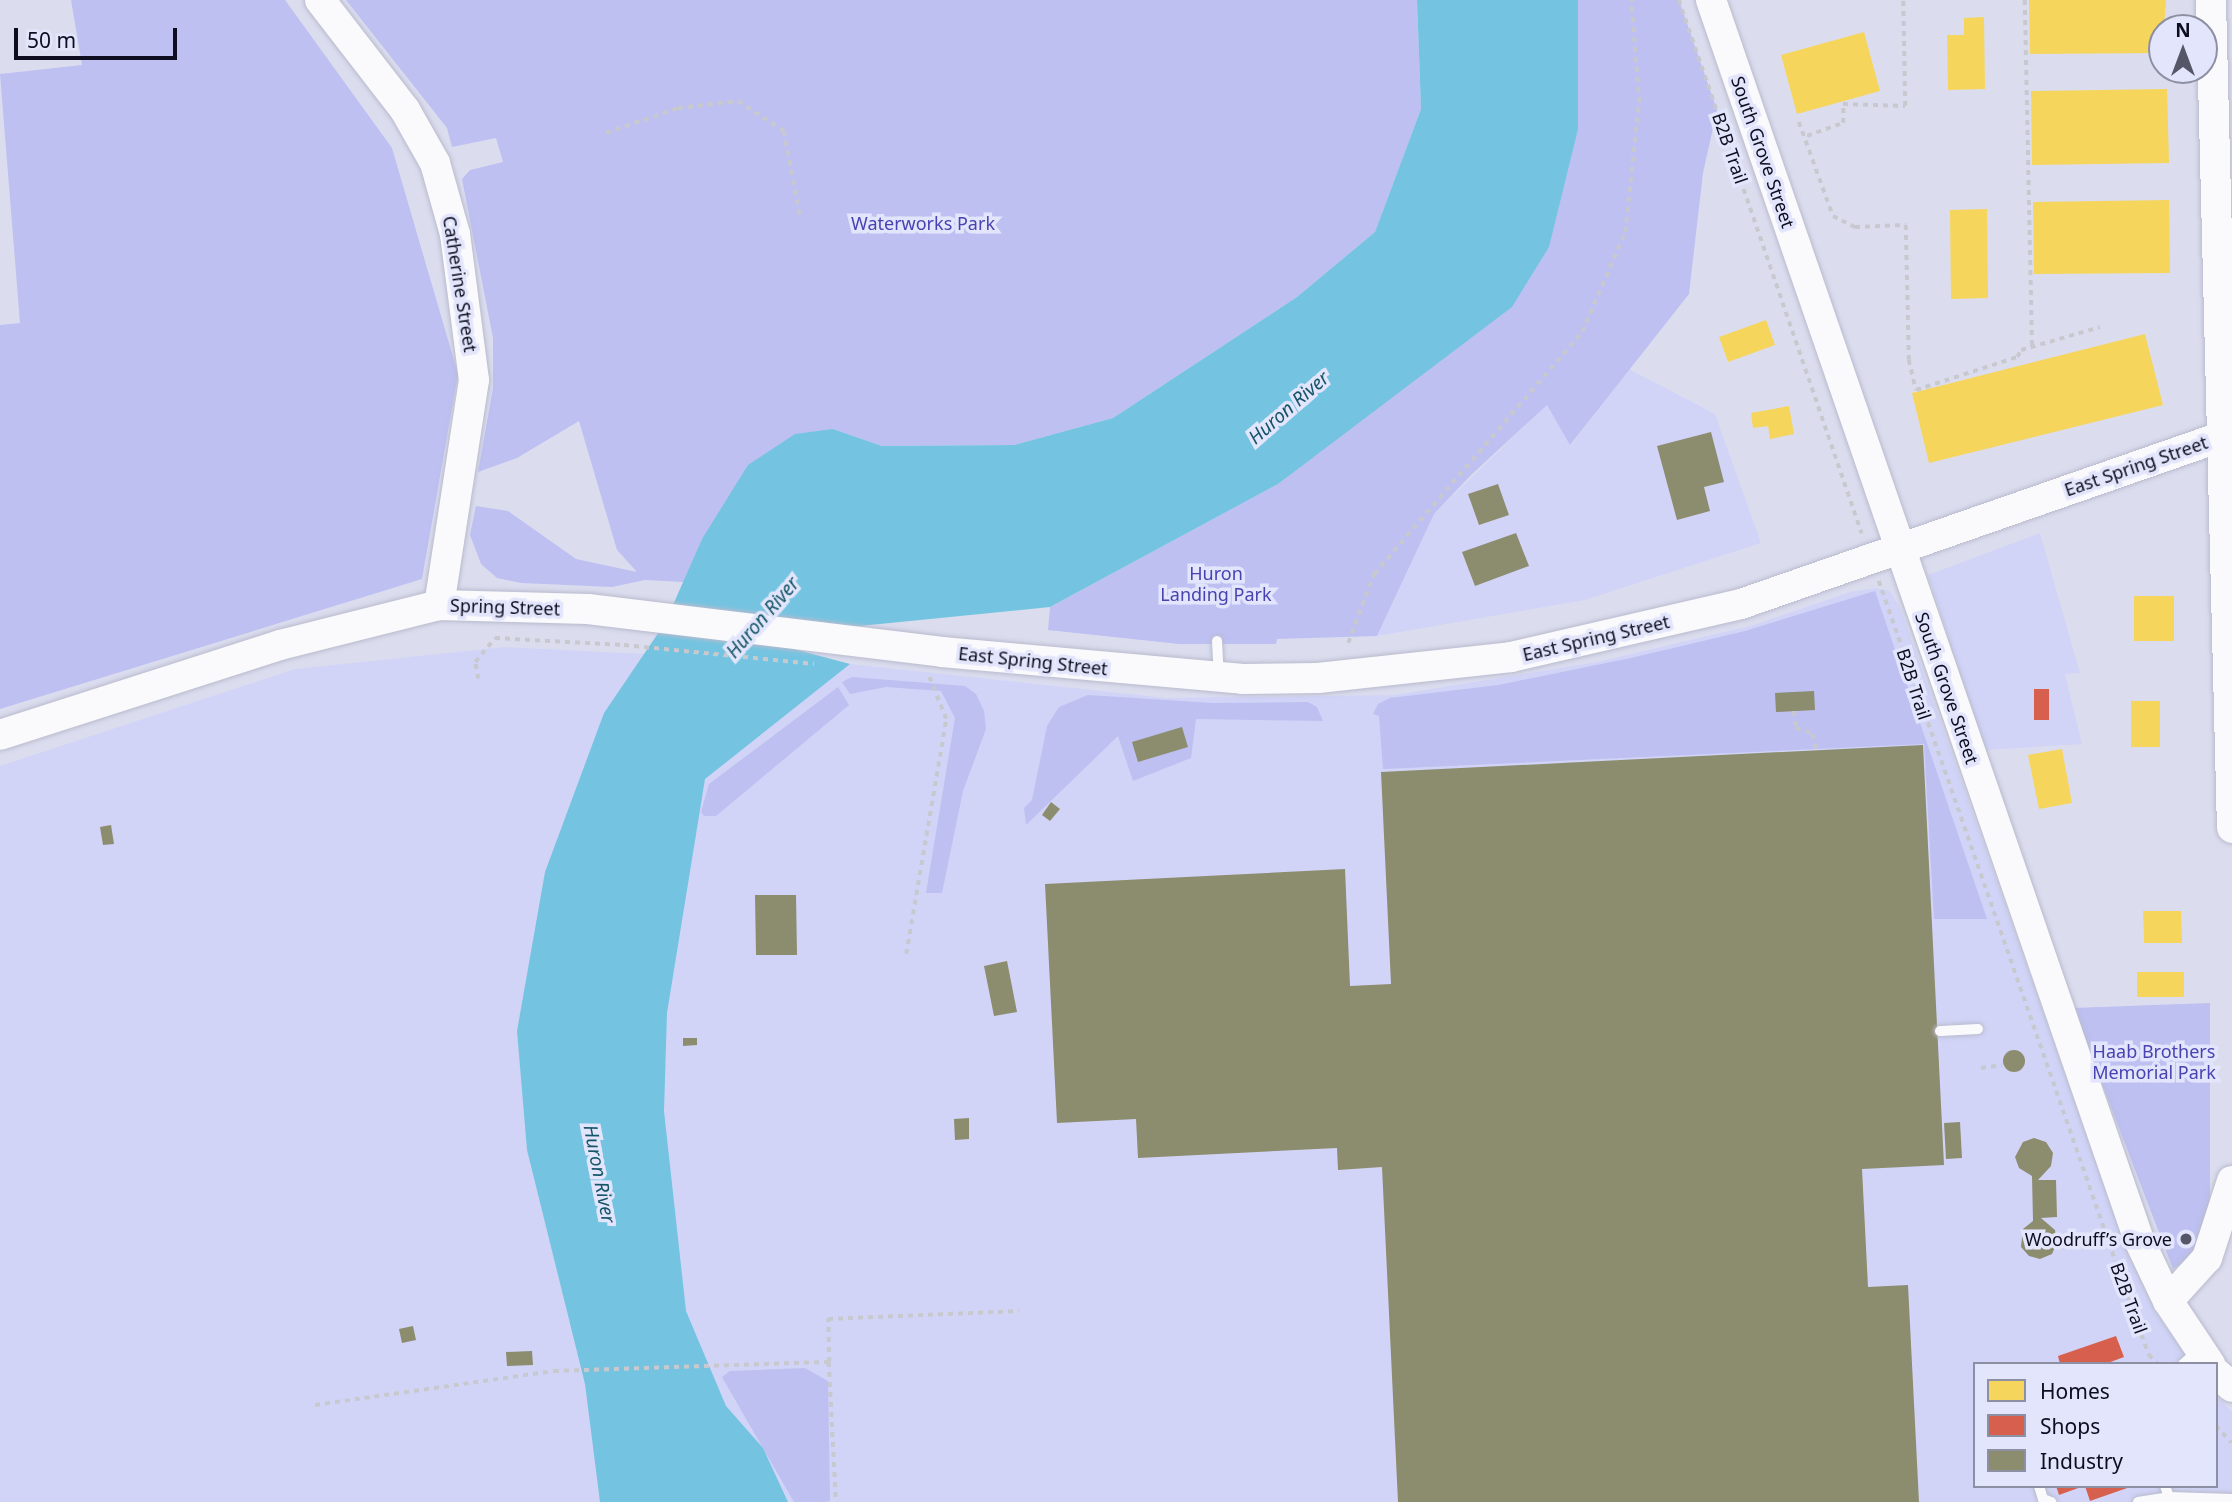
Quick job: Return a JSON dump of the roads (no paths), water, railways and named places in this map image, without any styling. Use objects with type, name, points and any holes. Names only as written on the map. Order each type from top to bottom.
[{"type":"main road","name":"Catherine Street","points":[[320,0],[405,110],[429,153],[454,234],[474,380],[439,605]]},
{"type":"main road","name":"South Grove Street","points":[[1711,0],[2135,1227],[2168,1301],[2202,1362]]},
{"type":"main road","points":[[2211,0],[2227,434],[2232,828]]},
{"type":"main road","name":"East Spring Street","points":[[936,664],[1219,677],[1318,678],[1511,657],[1741,604],[2227,434]]},
{"type":"main road","name":"Spring Street","points":[[0,735],[280,645],[439,605],[588,609],[936,664]]},
{"type":"main road","points":[[2168,1301],[2207,1258],[2232,1181]]},
{"type":"main road","name":"South Grove Street","points":[[2218,1375],[2232,1387]]},
{"type":"lane","points":[[1217,641],[1219,677]]},
{"type":"lane","points":[[1940,1031],[1978,1029]]},
{"type":"lane","points":[[2040,1488],[2043,1499],[2051,1502]]},
{"type":"lane","points":[[2138,1502],[2167,1492],[2232,1499]]},
{"type":"water","name":"Huron River","points":[[1417,0],[1578,0],[1578,129],[1549,247],[1512,307],[1278,484],[1050,607],[749,637],[850,664],[705,779],[667,1013],[664,1111],[686,1311],[726,1406],[763,1448],[788,1502],[600,1502],[585,1384],[527,1150],[517,1031],[545,872],[604,713],[665,623],[702,539],[748,465],[795,434],[833,429],[882,446],[1014,445],[1113,418],[1297,297],[1375,232],[1421,109]]},
{"type":"place","name":"Woodruff’s Grove","points":[[2186,1239]]},
{"type":"park label","name":"Waterworks Park","points":[[923,223]]},
{"type":"park label","name":"Huron Landing Park","points":[[1216,584]]},
{"type":"park label","name":"Haab Brothers Memorial Park","points":[[2154,1062]]}]
